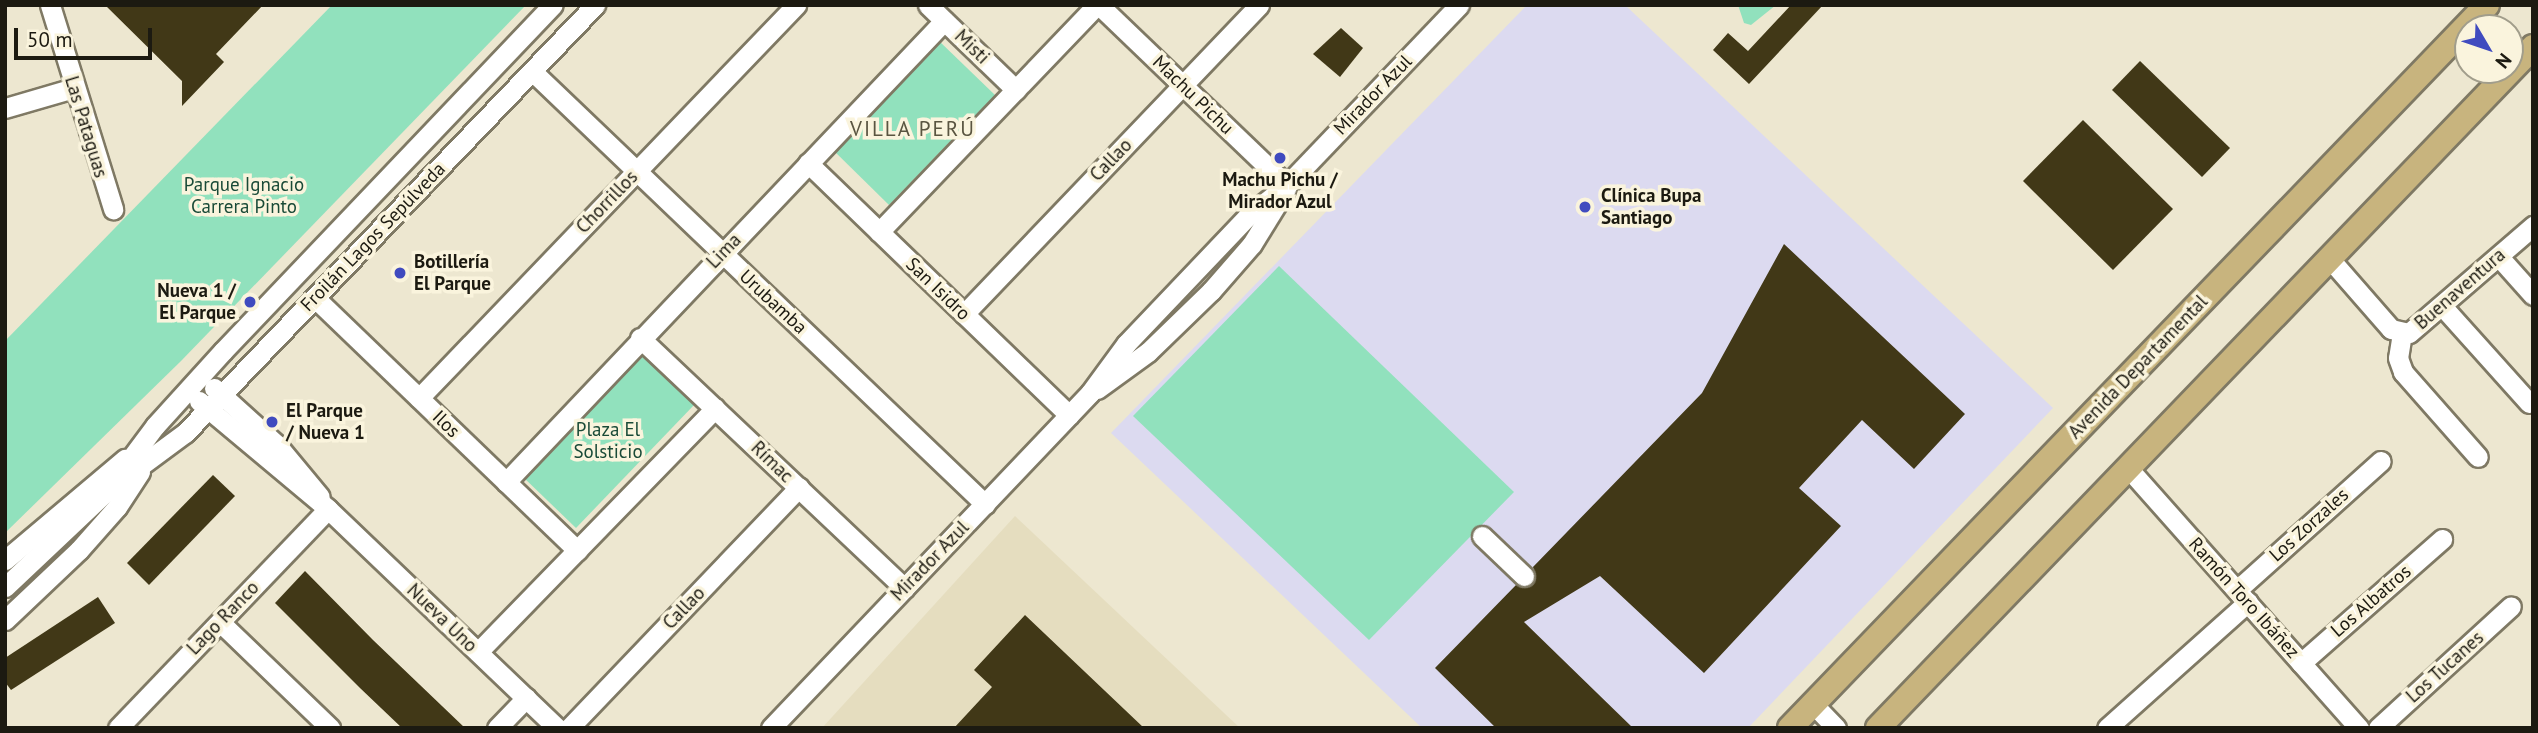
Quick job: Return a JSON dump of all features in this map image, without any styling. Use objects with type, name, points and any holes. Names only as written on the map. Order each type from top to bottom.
[{"type":"main road","name":"Avenida Departamental","points":[[1790,728],[2487,5]]},
{"type":"main road","points":[[1878,728],[2533,47]]},
{"type":"street","name":"Las Pataguas","points":[[50,5],[113,209]]},
{"type":"street","name":"Froilán Lagos Sepúlveda","points":[[5,587],[140,457],[194,384],[553,5]]},
{"type":"street","name":"Froilán Lagos Sepúlveda","points":[[5,560],[215,402],[595,5]]},
{"type":"street","name":"Chorrillos","points":[[419,398],[796,5]]},
{"type":"street","name":"Misti","points":[[928,5],[1016,90]]},
{"type":"street","points":[[879,232],[1098,5]]},
{"type":"street","name":"Machu Pichu","points":[[1098,5],[1287,185]]},
{"type":"street","name":"Callao","points":[[964,314],[1259,5]]},
{"type":"street","name":"Mirador Azul","points":[[771,728],[1090,393],[1126,344],[1248,216],[1287,185],[1459,5]]},
{"type":"street","name":"Lima","points":[[506,482],[944,21]]},
{"type":"street","name":"Urubamba","points":[[532,71],[985,504]]},
{"type":"street","points":[[5,108],[74,88]]},
{"type":"street","name":"San Isidro","points":[[807,163],[1069,415]]},
{"type":"street","points":[[366,202],[387,222]]},
{"type":"street","name":"Buenaventura","points":[[2329,258],[2386,324],[2402,333],[2414,331],[2533,226]]},
{"type":"street","points":[[2498,257],[2533,295]]},
{"type":"street","name":"Ilos","points":[[315,298],[577,550]]},
{"type":"street","points":[[2443,307],[2529,403]]},
{"type":"street","points":[[2402,333],[2398,358],[2403,372],[2477,457]]},
{"type":"street","name":"Rímac","points":[[640,338],[904,588]]},
{"type":"street","name":"Nueva Uno","points":[[194,384],[557,728]]},
{"type":"street","points":[[478,652],[715,408]]},
{"type":"street","name":"Froilán Lagos Sepúlveda","points":[[5,620],[79,550],[117,507],[140,457]]},
{"type":"street","name":"Los Zorzales","points":[[2108,728],[2381,461]]},
{"type":"street","name":"Ramón Toro Ibáñez","points":[[2129,468],[2356,727]]},
{"type":"street","name":"Callao","points":[[569,728],[799,488]]},
{"type":"street","name":"Lago Ranco","points":[[118,728],[328,509]]},
{"type":"street","points":[[1482,536],[1524,576]]},
{"type":"street","name":"Los Albatros","points":[[2301,663],[2442,538]]},
{"type":"street","name":"Los Tucanes","points":[[2378,728],[2511,606]]},
{"type":"street","points":[[220,622],[319,724]]},
{"type":"street","points":[[498,728],[526,698]]},
{"type":"street","points":[[1813,704],[1836,728]]},
{"type":"shaded area","name":"Clínica Bupa Santiago","points":[[1527,5],[1625,5],[2053,408],[1748,728],[1422,728],[1111,433]]},
{"type":"shaded area","points":[[1015,516],[1240,728],[822,728]]},
{"type":"green space","name":"Parque Ignacio Carrera Pinto","points":[[332,5],[526,5],[181,361],[5,533],[5,341]]},
{"type":"green space","points":[[1738,5],[1776,5],[1751,25],[1744,23]]},
{"type":"green space","points":[[937,39],[995,95],[889,205],[831,148]]},
{"type":"green space","points":[[1279,266],[1514,492],[1369,640],[1133,416]]},
{"type":"green space","name":"Plaza El Solsticio","points":[[640,353],[694,405],[576,528],[522,476]]},
{"type":"building","points":[[105,5],[263,5],[216,54],[224,62],[182,106],[182,81]]},
{"type":"building","points":[[1791,5],[1823,5],[1749,84],[1713,50],[1728,33],[1748,51]]},
{"type":"building","points":[[1341,28],[1363,48],[1340,77],[1313,54]]},
{"type":"building","points":[[2140,61],[2230,148],[2202,177],[2112,90]]},
{"type":"building","points":[[2083,120],[2173,209],[2113,270],[2023,181]]},
{"type":"building","points":[[1784,244],[1965,414],[1914,469],[1862,420],[1799,488],[1841,526],[1704,673],[1600,576],[1524,622],[1633,728],[1496,728],[1435,668],[1516,585],[1532,585],[1536,578],[1533,567],[1702,393]]},
{"type":"building","points":[[213,475],[235,496],[149,585],[127,563]]},
{"type":"building","points":[[305,571],[465,728],[402,728],[360,688],[275,603]]},
{"type":"building","points":[[98,597],[115,623],[11,690],[5,682],[5,658]]},
{"type":"building","points":[[1025,615],[1144,728],[954,728],[992,687],[974,670]]},
{"type":"place","name":"Machu Pichu / Mirador Azul","points":[[1280,158]]},
{"type":"place","name":"Clínica Bupa Santiago","points":[[1585,207]]},
{"type":"place","name":"Botillería El Parque","points":[[400,273]]},
{"type":"place","name":"Nueva 1 / El Parque","points":[[250,302]]},
{"type":"place","name":"El Parque / Nueva 1","points":[[272,422]]},
{"type":"district","name":"VILLA PERÚ","points":[[913,129]]}]
